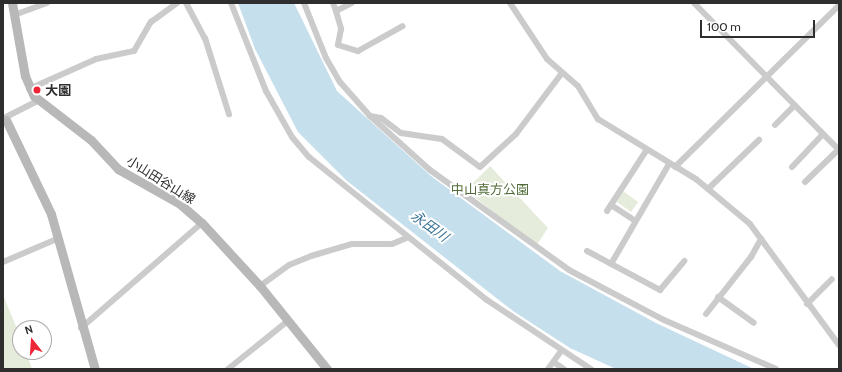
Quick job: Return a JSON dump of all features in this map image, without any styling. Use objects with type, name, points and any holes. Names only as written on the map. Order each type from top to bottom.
[{"type":"main road","name":"小山田谷山線","points":[[12,3],[29,89],[38,101],[77,128],[118,169],[180,204],[202,223],[260,286],[289,320],[327,369]]},
{"type":"main road","points":[[4,119],[38,184],[59,238],[81,328],[95,369]]},
{"type":"street","points":[[14,15],[47,3]]},
{"type":"street","points":[[29,89],[96,60],[134,52],[152,22],[177,3]]},
{"type":"street","points":[[186,3],[205,38],[229,114]]},
{"type":"street","points":[[231,3],[252,62],[292,137],[309,156],[406,238],[561,351],[591,369]]},
{"type":"street","points":[[304,3],[334,74],[370,116],[430,170],[569,270],[664,320],[776,369]]},
{"type":"street","points":[[333,3],[341,29],[338,45],[358,51],[403,26]]},
{"type":"street","points":[[336,11],[352,3]]},
{"type":"street","points":[[510,3],[546,59],[578,86],[598,119],[646,151],[708,189],[750,224],[807,304],[839,345]]},
{"type":"street","points":[[694,3],[839,150],[805,182]]},
{"type":"street","points":[[611,264],[634,220],[672,166],[839,5]]},
{"type":"street","points":[[370,116],[381,118],[401,133],[442,139],[480,167],[516,134],[562,73]]},
{"type":"street","points":[[4,119],[38,101]]},
{"type":"street","points":[[774,125],[795,105]]},
{"type":"street","points":[[792,167],[823,134]]},
{"type":"street","points":[[708,189],[759,140]]},
{"type":"street","points":[[607,211],[646,151]]},
{"type":"street","points":[[611,205],[634,220]]},
{"type":"street","points":[[81,328],[202,223]]},
{"type":"street","points":[[3,262],[59,238]]},
{"type":"street","points":[[260,286],[289,265],[311,256],[352,244],[392,244],[406,238]]},
{"type":"street","points":[[706,314],[751,257],[761,239]]},
{"type":"street","points":[[587,251],[660,290],[684,261]]},
{"type":"street","points":[[807,304],[832,279]]},
{"type":"street","points":[[718,297],[754,323]]},
{"type":"street","points":[[228,369],[289,320]]},
{"type":"street","points":[[548,369],[555,363],[561,351]]},
{"type":"street","points":[[555,363],[564,369]]},
{"type":"green space","name":"中山真方公園","points":[[490,166],[548,228],[536,246],[466,190]]},
{"type":"green space","points":[[623,191],[638,202],[631,212],[617,202]]},
{"type":"green space","points":[[3,295],[13,320],[12,320],[12,360],[29,360],[32,369],[3,369]]},
{"type":"water","name":"永田川","points":[[238,3],[294,3],[337,91],[431,176],[560,271],[656,323],[754,369],[616,369],[570,348],[513,311],[347,181],[298,132],[255,49]]},
{"type":"place","name":"大園","points":[[37,90]]}]
